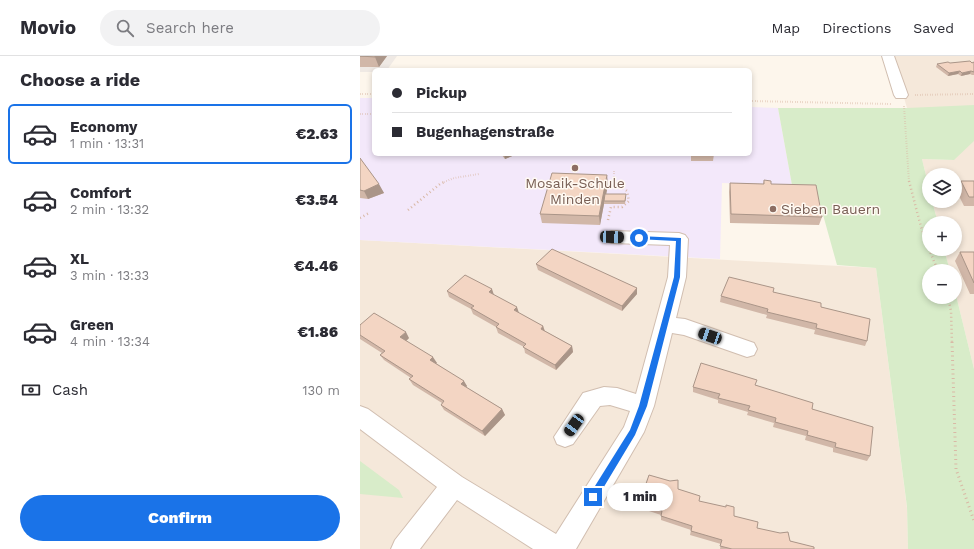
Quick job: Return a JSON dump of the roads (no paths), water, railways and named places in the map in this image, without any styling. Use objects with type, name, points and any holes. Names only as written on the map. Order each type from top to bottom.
[{"type":"street","points":[[888,56],[898,100]]},
{"type":"street","points":[[561,549],[633,432],[643,406],[677,277],[679,239],[610,229]]},
{"type":"street","points":[[664,325],[685,328],[747,349]]},
{"type":"street","points":[[565,437],[591,400],[595,398],[606,395],[615,396],[643,406]]},
{"type":"street","points":[[360,416],[454,486],[556,549]]},
{"type":"street","points":[[404,549],[454,486]]},
{"type":"place","name":"Mosaik-Schule Minden","points":[[575,168]]},
{"type":"place","name":"Sieben Bauern","points":[[773,209]]}]
